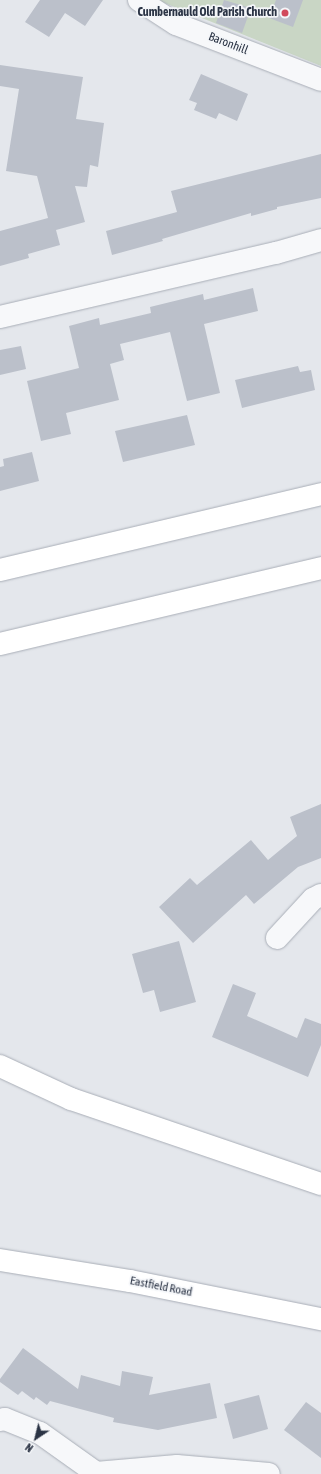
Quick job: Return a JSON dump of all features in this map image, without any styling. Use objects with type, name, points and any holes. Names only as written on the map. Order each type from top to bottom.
[{"type":"main road","points":[[0,570],[321,494]]},
{"type":"main road","points":[[0,644],[321,568]]},
{"type":"main road","points":[[0,1066],[71,1099],[321,1184]]},
{"type":"main road","name":"Eastfield Road","points":[[0,1260],[130,1281],[321,1319]]},
{"type":"street","name":"Baronhill","points":[[139,0],[176,24],[321,80]]},
{"type":"street","points":[[0,316],[276,253],[321,240]]},
{"type":"street","points":[[278,938],[313,899],[321,895]]},
{"type":"street","points":[[0,1420],[5,1419],[40,1433],[96,1473],[177,1466],[266,1474]]},
{"type":"green space","points":[[160,0],[321,0],[321,66],[162,2]]},
{"type":"building","points":[[40,0],[103,0],[85,26],[65,13],[49,37],[25,22]]},
{"type":"building","points":[[224,0],[251,8],[242,33],[216,23]]},
{"type":"building","name":"Cumbernauld Old Parish Church","points":[[276,0],[303,0],[293,27],[269,18]]},
{"type":"building","points":[[0,65],[83,77],[76,119],[104,123],[98,167],[90,165],[87,187],[75,186],[85,222],[56,230],[60,245],[28,254],[29,258],[0,266],[0,231],[48,218],[37,176],[6,171],[19,89],[0,86]]},
{"type":"building","points":[[201,74],[248,94],[237,121],[219,113],[216,119],[194,110],[197,103],[189,100]]},
{"type":"building","points":[[321,154],[321,198],[277,207],[277,209],[251,216],[251,213],[162,239],[163,241],[112,255],[106,231],[177,212],[171,191]]},
{"type":"building","points":[[253,288],[258,311],[204,324],[220,393],[187,401],[170,332],[120,344],[124,360],[110,364],[119,400],[66,413],[71,434],[41,441],[27,381],[79,368],[69,326],[99,318],[100,325],[151,313],[150,307],[203,294],[204,300]]},
{"type":"building","points":[[21,346],[26,369],[0,375],[0,350]]},
{"type":"building","points":[[298,366],[300,372],[311,370],[315,390],[242,408],[235,380]]},
{"type":"building","points":[[187,415],[195,445],[123,462],[115,431]]},
{"type":"building","points":[[32,452],[39,481],[0,491],[0,467],[4,466],[3,459]]},
{"type":"building","points":[[321,804],[321,858],[298,867],[254,904],[246,895],[193,943],[159,907],[190,878],[197,885],[251,840],[268,860],[297,836],[290,817]]},
{"type":"building","points":[[179,941],[196,1002],[160,1012],[154,990],[143,993],[132,954]]},
{"type":"building","points":[[233,984],[256,993],[247,1016],[297,1038],[305,1018],[321,1024],[321,1045],[308,1077],[212,1037]]},
{"type":"building","points":[[23,1348],[78,1389],[81,1375],[120,1386],[122,1371],[153,1377],[149,1395],[210,1383],[217,1418],[158,1430],[113,1422],[114,1418],[50,1401],[47,1405],[36,1397],[34,1400],[22,1391],[18,1395],[0,1382],[0,1379]]},
{"type":"building","points":[[259,1395],[268,1429],[233,1439],[224,1404]]},
{"type":"building","points":[[306,1402],[321,1413],[321,1458],[284,1430]]},
{"type":"place","name":"Cumbernauld Old Parish Church","points":[[285,13]]}]
